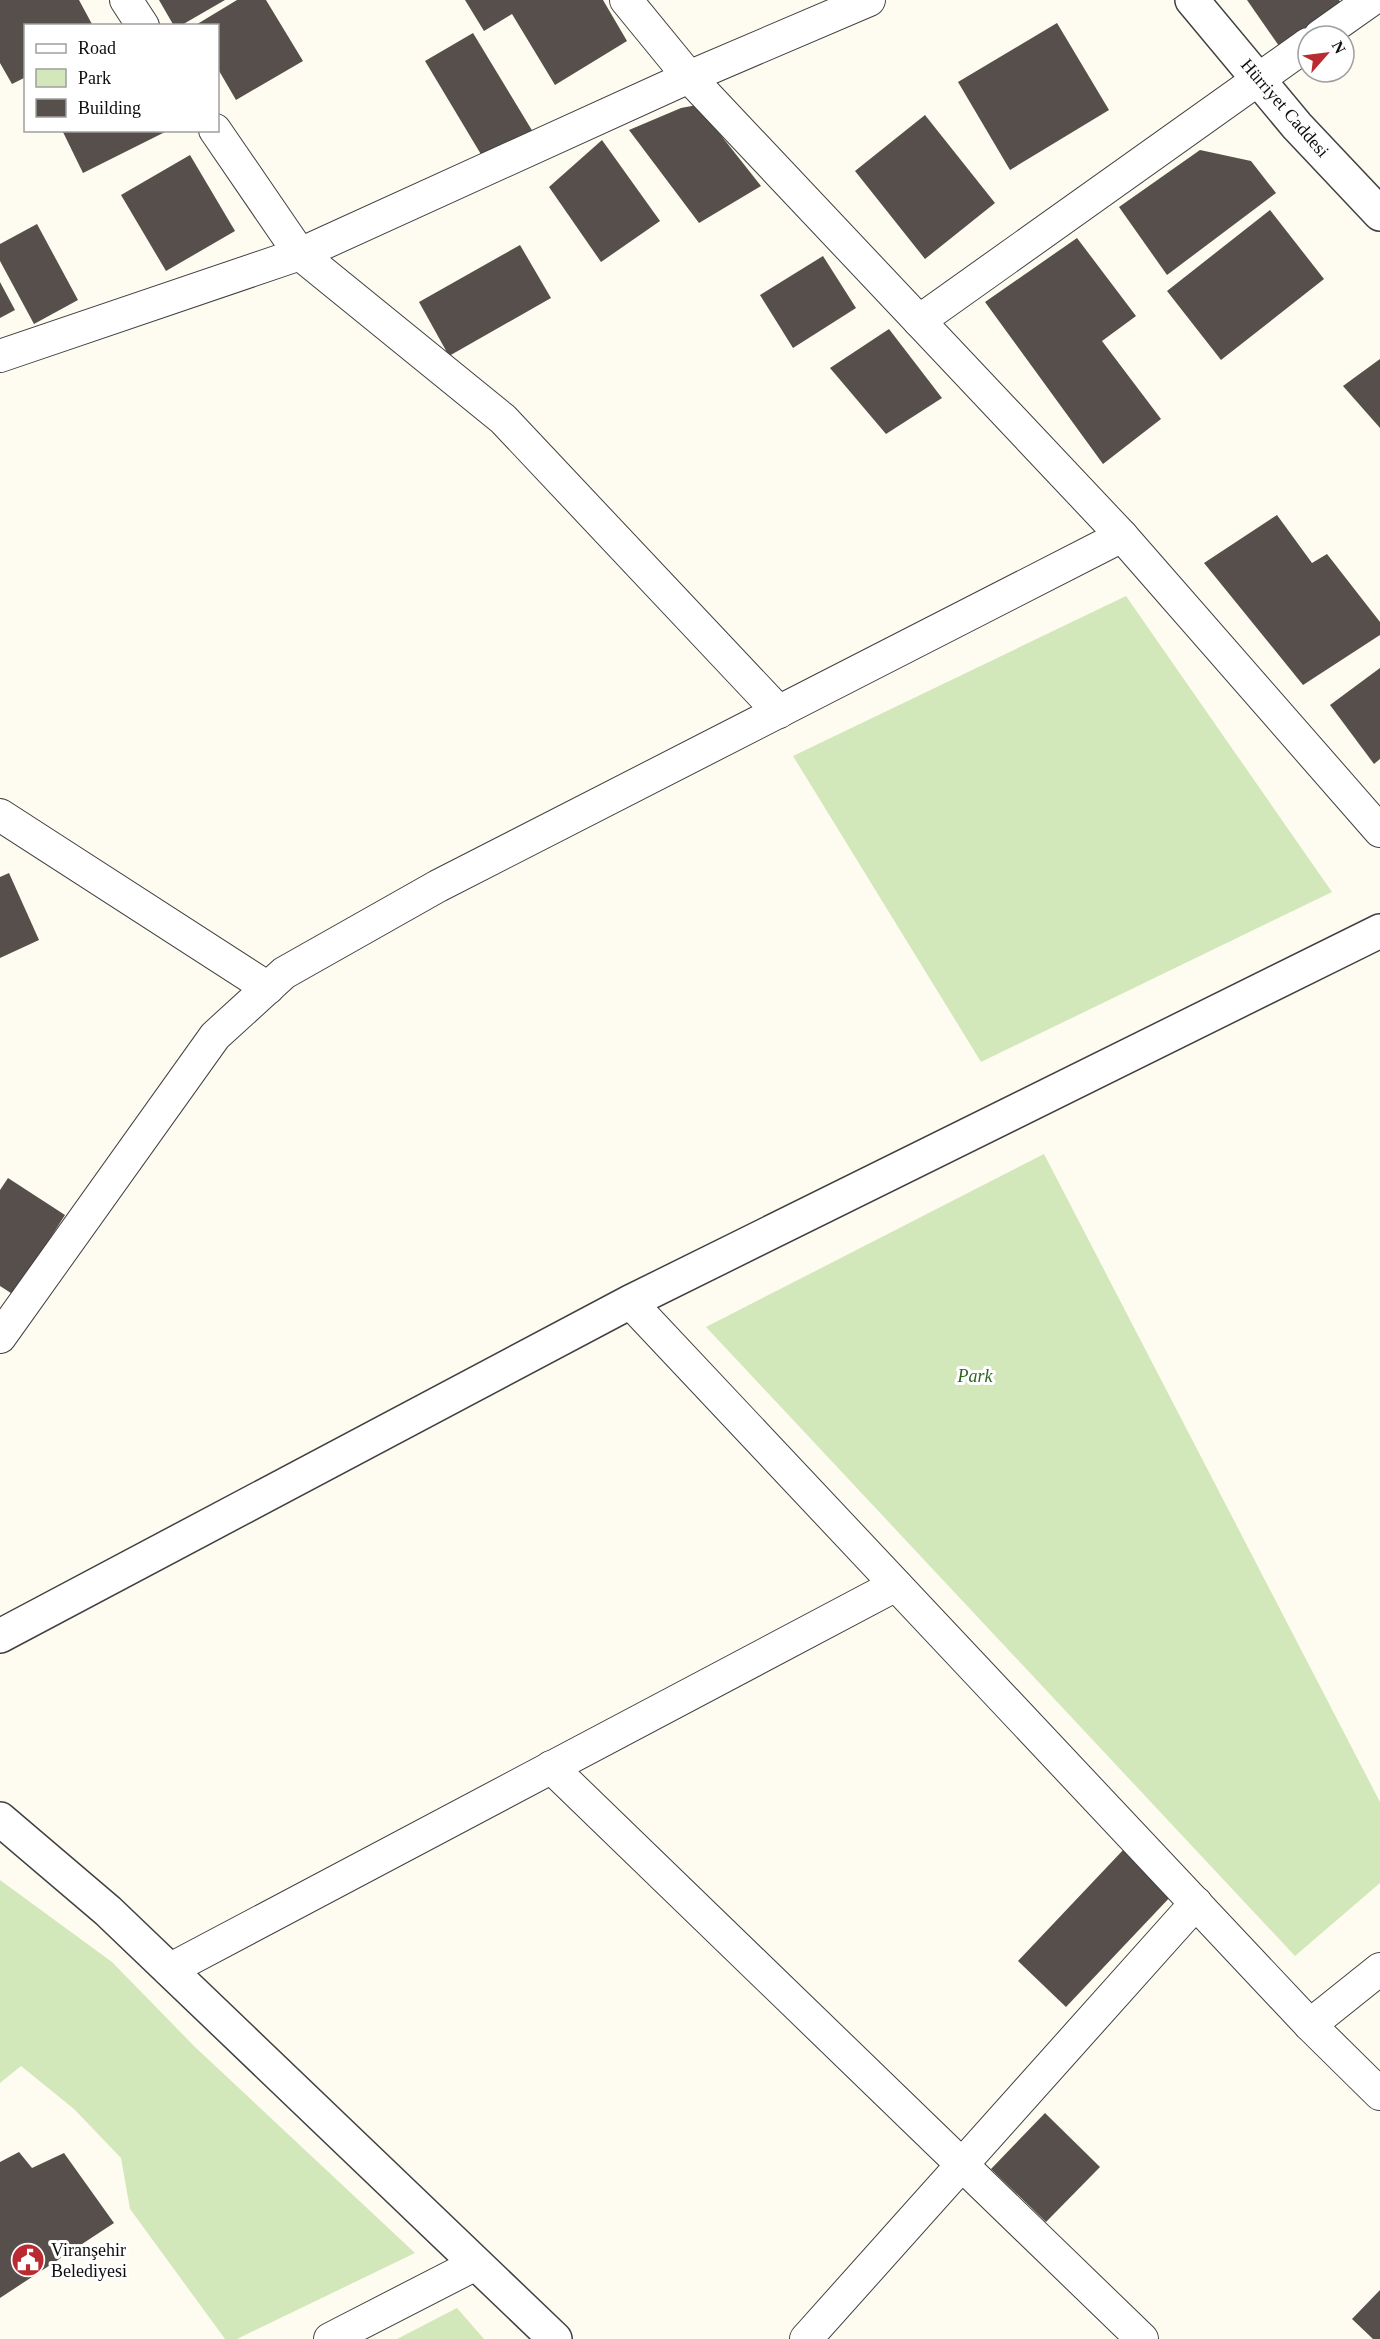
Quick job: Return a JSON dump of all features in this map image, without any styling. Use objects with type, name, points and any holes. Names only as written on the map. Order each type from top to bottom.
[{"type":"street","points":[[126,0],[142,24]]},
{"type":"street","points":[[626,0],[689,78],[1122,536],[1380,831]]},
{"type":"street","points":[[0,356],[300,254],[689,78],[869,0]]},
{"type":"street","name":"Hürriyet Caddesi","points":[[1192,0],[1297,126],[1380,214]]},
{"type":"street","points":[[1337,24],[1371,0]]},
{"type":"street","points":[[919,321],[1296,52]]},
{"type":"street","points":[[216,132],[300,254],[503,419],[778,712]]},
{"type":"street","points":[[0,1337],[215,1036],[284,973],[438,886],[1122,536]]},
{"type":"street","points":[[0,815],[268,988]]},
{"type":"street","points":[[0,1636],[630,1302],[1380,931]]},
{"type":"street","points":[[630,1302],[1310,2025],[1380,2094]]},
{"type":"street","points":[[169,1970],[896,1585]]},
{"type":"street","points":[[551,1767],[963,2163],[1142,2339]]},
{"type":"street","points":[[0,1819],[108,1911],[555,2339]]},
{"type":"street","points":[[806,2339],[1196,1903]]},
{"type":"street","points":[[1310,2025],[1380,1969]]},
{"type":"street","points":[[330,2339],[476,2264]]},
{"type":"green space","points":[[1126,596],[1332,892],[981,1062],[793,756]]},
{"type":"green space","name":"Park","points":[[1044,1154],[1380,1802],[1380,1883],[1295,1956],[706,1327]]},
{"type":"green space","points":[[0,1880],[112,1962],[195,2047],[415,2253],[237,2339],[225,2339],[130,2209],[121,2158],[74,2109],[21,2066],[0,2083]]},
{"type":"green space","points":[[457,2308],[484,2339],[397,2339]]},
{"type":"building","points":[[0,0],[79,0],[92,24],[24,24],[24,78],[12,84],[0,63]]},
{"type":"building","points":[[159,0],[225,0],[183,24],[173,24]]},
{"type":"building","points":[[237,0],[266,0],[303,61],[236,100],[219,71],[219,24],[197,24]]},
{"type":"building","points":[[465,0],[603,0],[627,41],[555,85],[512,14],[484,31]]},
{"type":"building","points":[[1247,0],[1339,0],[1341,3],[1311,24],[1296,24],[1296,34],[1279,46]]},
{"type":"building","points":[[1057,23],[1109,110],[1010,170],[958,82]]},
{"type":"building","points":[[473,33],[533,132],[485,161],[425,61]]},
{"type":"building","points":[[697,105],[761,186],[699,223],[629,130],[681,108]]},
{"type":"building","points":[[925,115],[995,203],[925,259],[855,171]]},
{"type":"building","points":[[63,132],[165,132],[83,173]]},
{"type":"building","points":[[602,140],[660,221],[601,262],[549,187]]},
{"type":"building","points":[[1200,150],[1251,161],[1276,193],[1167,275],[1119,207]]},
{"type":"building","points":[[190,155],[235,231],[166,271],[121,195]]},
{"type":"building","points":[[1270,210],[1324,279],[1221,360],[1167,291]]},
{"type":"building","points":[[37,224],[78,300],[34,324],[0,261],[0,244]]},
{"type":"building","points":[[1077,238],[1136,316],[1102,341],[1161,419],[1103,464],[985,302]]},
{"type":"building","points":[[520,245],[551,298],[449,356],[419,302]]},
{"type":"building","points":[[823,256],[856,308],[793,348],[760,295]]},
{"type":"building","points":[[0,282],[15,310],[0,318]]},
{"type":"building","points":[[889,329],[942,398],[886,434],[830,368]]},
{"type":"building","points":[[1380,359],[1380,428],[1343,386]]},
{"type":"building","points":[[1277,515],[1312,563],[1327,554],[1380,622],[1380,635],[1303,685],[1204,563]]},
{"type":"building","points":[[1380,668],[1380,759],[1374,764],[1330,705]]},
{"type":"building","points":[[9,873],[39,940],[0,958],[0,877]]},
{"type":"building","points":[[8,1178],[65,1215],[14,1295],[0,1286],[0,1190]]},
{"type":"building","points":[[1125,1848],[1173,1894],[1066,2007],[1018,1961]]},
{"type":"building","points":[[1045,2113],[1100,2167],[1046,2222],[991,2169]]},
{"type":"building","name":"Viranşehir Belediyesi","points":[[19,2152],[32,2168],[64,2153],[114,2223],[0,2298],[0,2162]]},
{"type":"building","points":[[1380,2290],[1380,2339],[1373,2339],[1352,2319]]},
{"type":"place","name":"Viranşehir Belediyesi","points":[[28,2260]]}]
